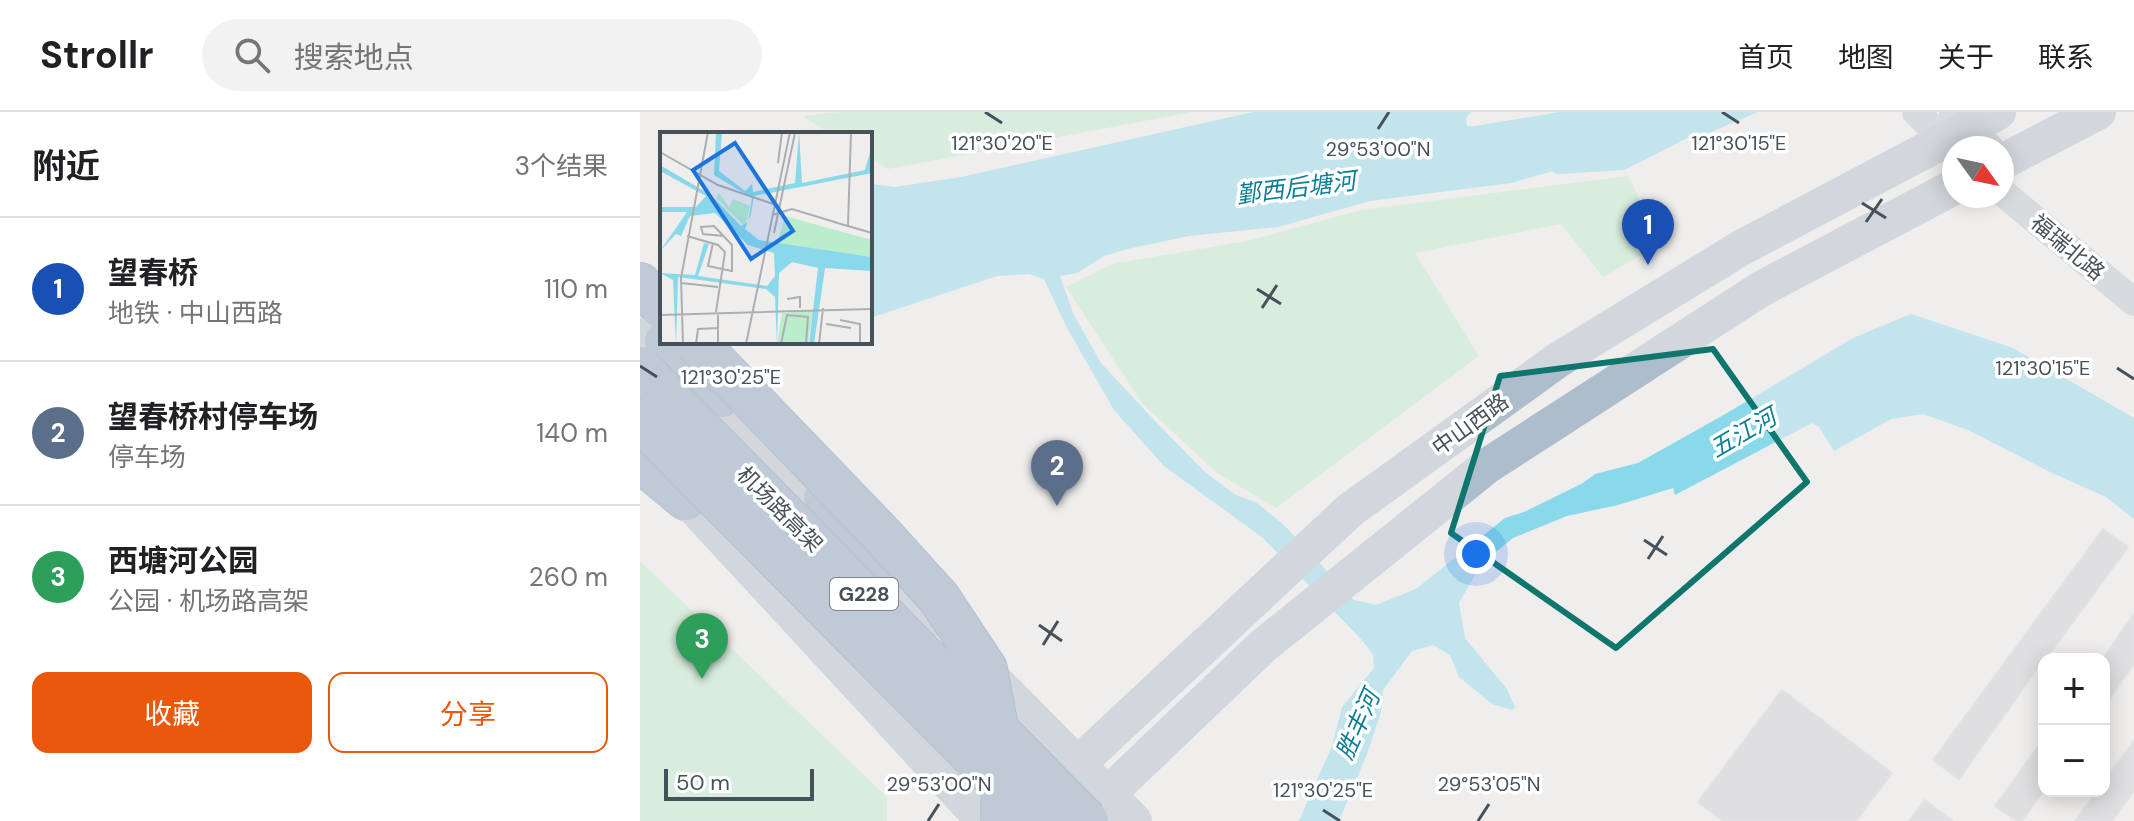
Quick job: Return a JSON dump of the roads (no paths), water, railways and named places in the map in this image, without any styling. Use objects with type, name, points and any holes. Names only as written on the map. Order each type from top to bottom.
[{"type":"highway","points":[[640,284],[660,305]]},
{"type":"highway","points":[[640,317],[660,336]]},
{"type":"highway","points":[[668,344],[816,487],[875,561]]},
{"type":"highway","points":[[698,344],[939,598],[986,669],[1003,759],[1003,821]]},
{"type":"highway","name":"机场路高架","points":[[640,368],[1098,808]]},
{"type":"highway","name":"机场路高架","points":[[640,421],[1037,821]]},
{"type":"highway","points":[[640,461],[690,502]]},
{"type":"main road","points":[[2014,155],[2098,112]]},
{"type":"main road","name":"中山西路","points":[[1003,821],[1078,764],[1350,510],[1558,360],[1741,248],[1968,132]]},
{"type":"main road","name":"中山西路","points":[[1077,821],[1098,808],[1263,646],[1487,466],[1761,289],[1942,193]]},
{"type":"main road","points":[[640,336],[875,561],[1078,764],[1098,808],[1134,821]]},
{"type":"main road","points":[[640,452],[690,502],[984,821]]},
{"type":"street","points":[[1916,112],[1968,132]]},
{"type":"street","name":"福瑞北路","points":[[2014,202],[2134,302]]},
{"type":"water","points":[[1253,112],[1471,112],[1466,118],[1467,126],[1475,126],[1560,112],[1758,112],[1695,139],[1674,130],[1666,131],[1609,155],[1511,183],[1370,201],[1278,227],[1189,236],[1104,256],[1077,273],[1060,276],[1073,313],[1101,363],[1205,472],[1236,495],[1256,502],[1284,525],[1354,600],[1376,605],[1416,589],[1505,518],[1524,512],[1595,474],[1638,463],[1853,338],[1911,314],[2013,348],[2134,418],[2134,519],[2106,497],[1968,430],[1923,414],[1891,419],[1834,451],[1819,427],[1812,423],[1675,495],[1673,488],[1567,516],[1513,538],[1482,563],[1459,603],[1465,638],[1507,689],[1515,707],[1512,710],[1492,704],[1459,677],[1450,655],[1433,645],[1412,651],[1383,690],[1381,712],[1367,754],[1339,821],[1299,821],[1332,746],[1342,707],[1374,668],[1373,654],[1360,638],[1263,538],[1164,466],[1114,410],[1066,326],[1044,279],[1029,274],[997,276],[872,317],[872,184],[895,187],[961,177]]},
{"type":"waterway","name":"鄞西后塘河","points":[[1559,164],[1622,160],[1716,112]]},
{"type":"place","name":"望春桥","points":[[1648,265]]},
{"type":"place","name":"望春桥村停车场","points":[[1057,506]]},
{"type":"place","name":"西塘河公园","points":[[702,679]]},
{"type":"water label","name":"五江河","points":[[1743,433]]},
{"type":"water label","name":"胜丰河","points":[[1358,725]]}]
